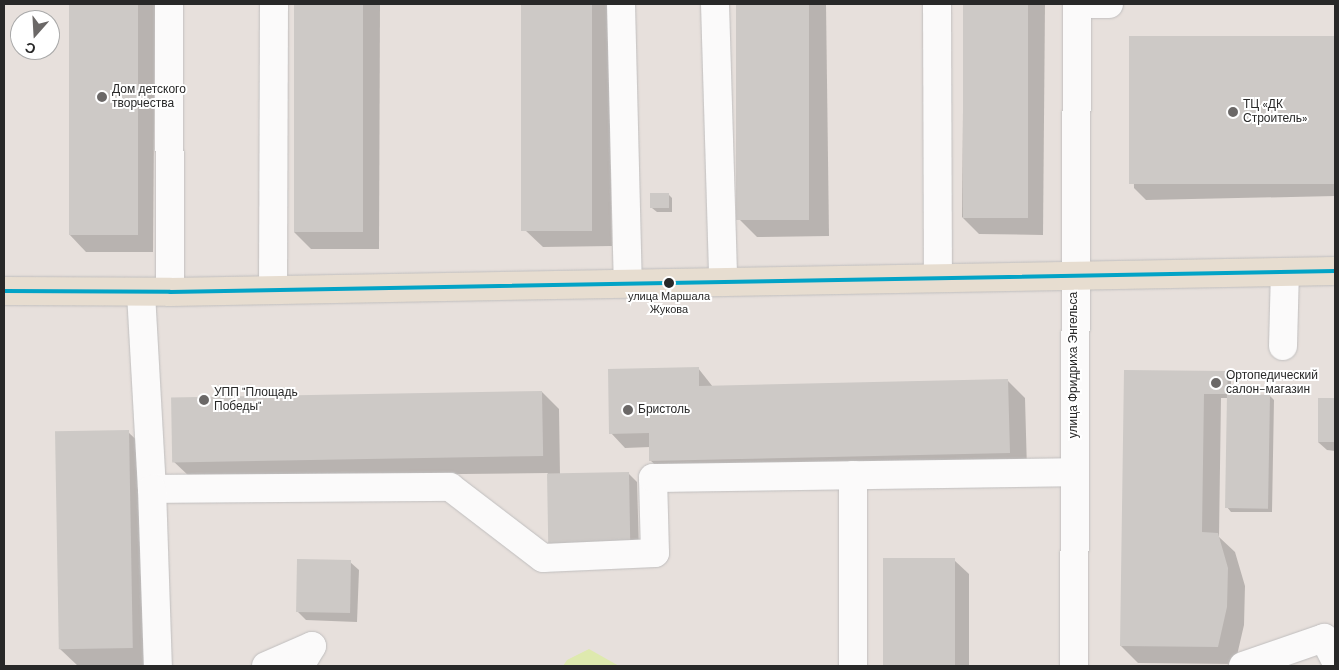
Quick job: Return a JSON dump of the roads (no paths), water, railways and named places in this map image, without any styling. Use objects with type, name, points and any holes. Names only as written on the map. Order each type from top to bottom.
[{"type":"main road","points":[[4,291],[141,293],[628,282],[1335,271]]},
{"type":"street","points":[[169,4],[170,292]]},
{"type":"street","points":[[273,290],[274,4]]},
{"type":"street","points":[[621,4],[628,282]]},
{"type":"street","points":[[715,4],[723,281]]},
{"type":"street","points":[[937,4],[938,277]]},
{"type":"street","points":[[1077,4],[1109,4]]},
{"type":"street","name":"улица Фридриха Энгельса","points":[[1074,666],[1074,275],[1077,4]]},
{"type":"street","points":[[1283,346],[1285,272]]},
{"type":"street","points":[[141,293],[152,489],[158,666]]},
{"type":"street","points":[[152,489],[450,487],[543,558],[655,553],[654,478],[1074,472]]},
{"type":"street","points":[[853,475],[853,666]]},
{"type":"street","points":[[1243,666],[1324,638],[1335,660]]},
{"type":"street","points":[[266,666],[312,646],[300,666]]},
{"type":"place","name":"Дом детского творчества","points":[[102,97]]},
{"type":"place","name":"ТЦ «ДК Строитель»","points":[[1233,112]]},
{"type":"place","name":"улица Маршала Жукова","points":[[669,283]]},
{"type":"place","name":"Ортопедический салон-магазин","points":[[1216,383]]},
{"type":"place","name":"УПП \"Площадь Победы\"","points":[[204,400]]},
{"type":"place","name":"Бристоль","points":[[628,410]]}]
